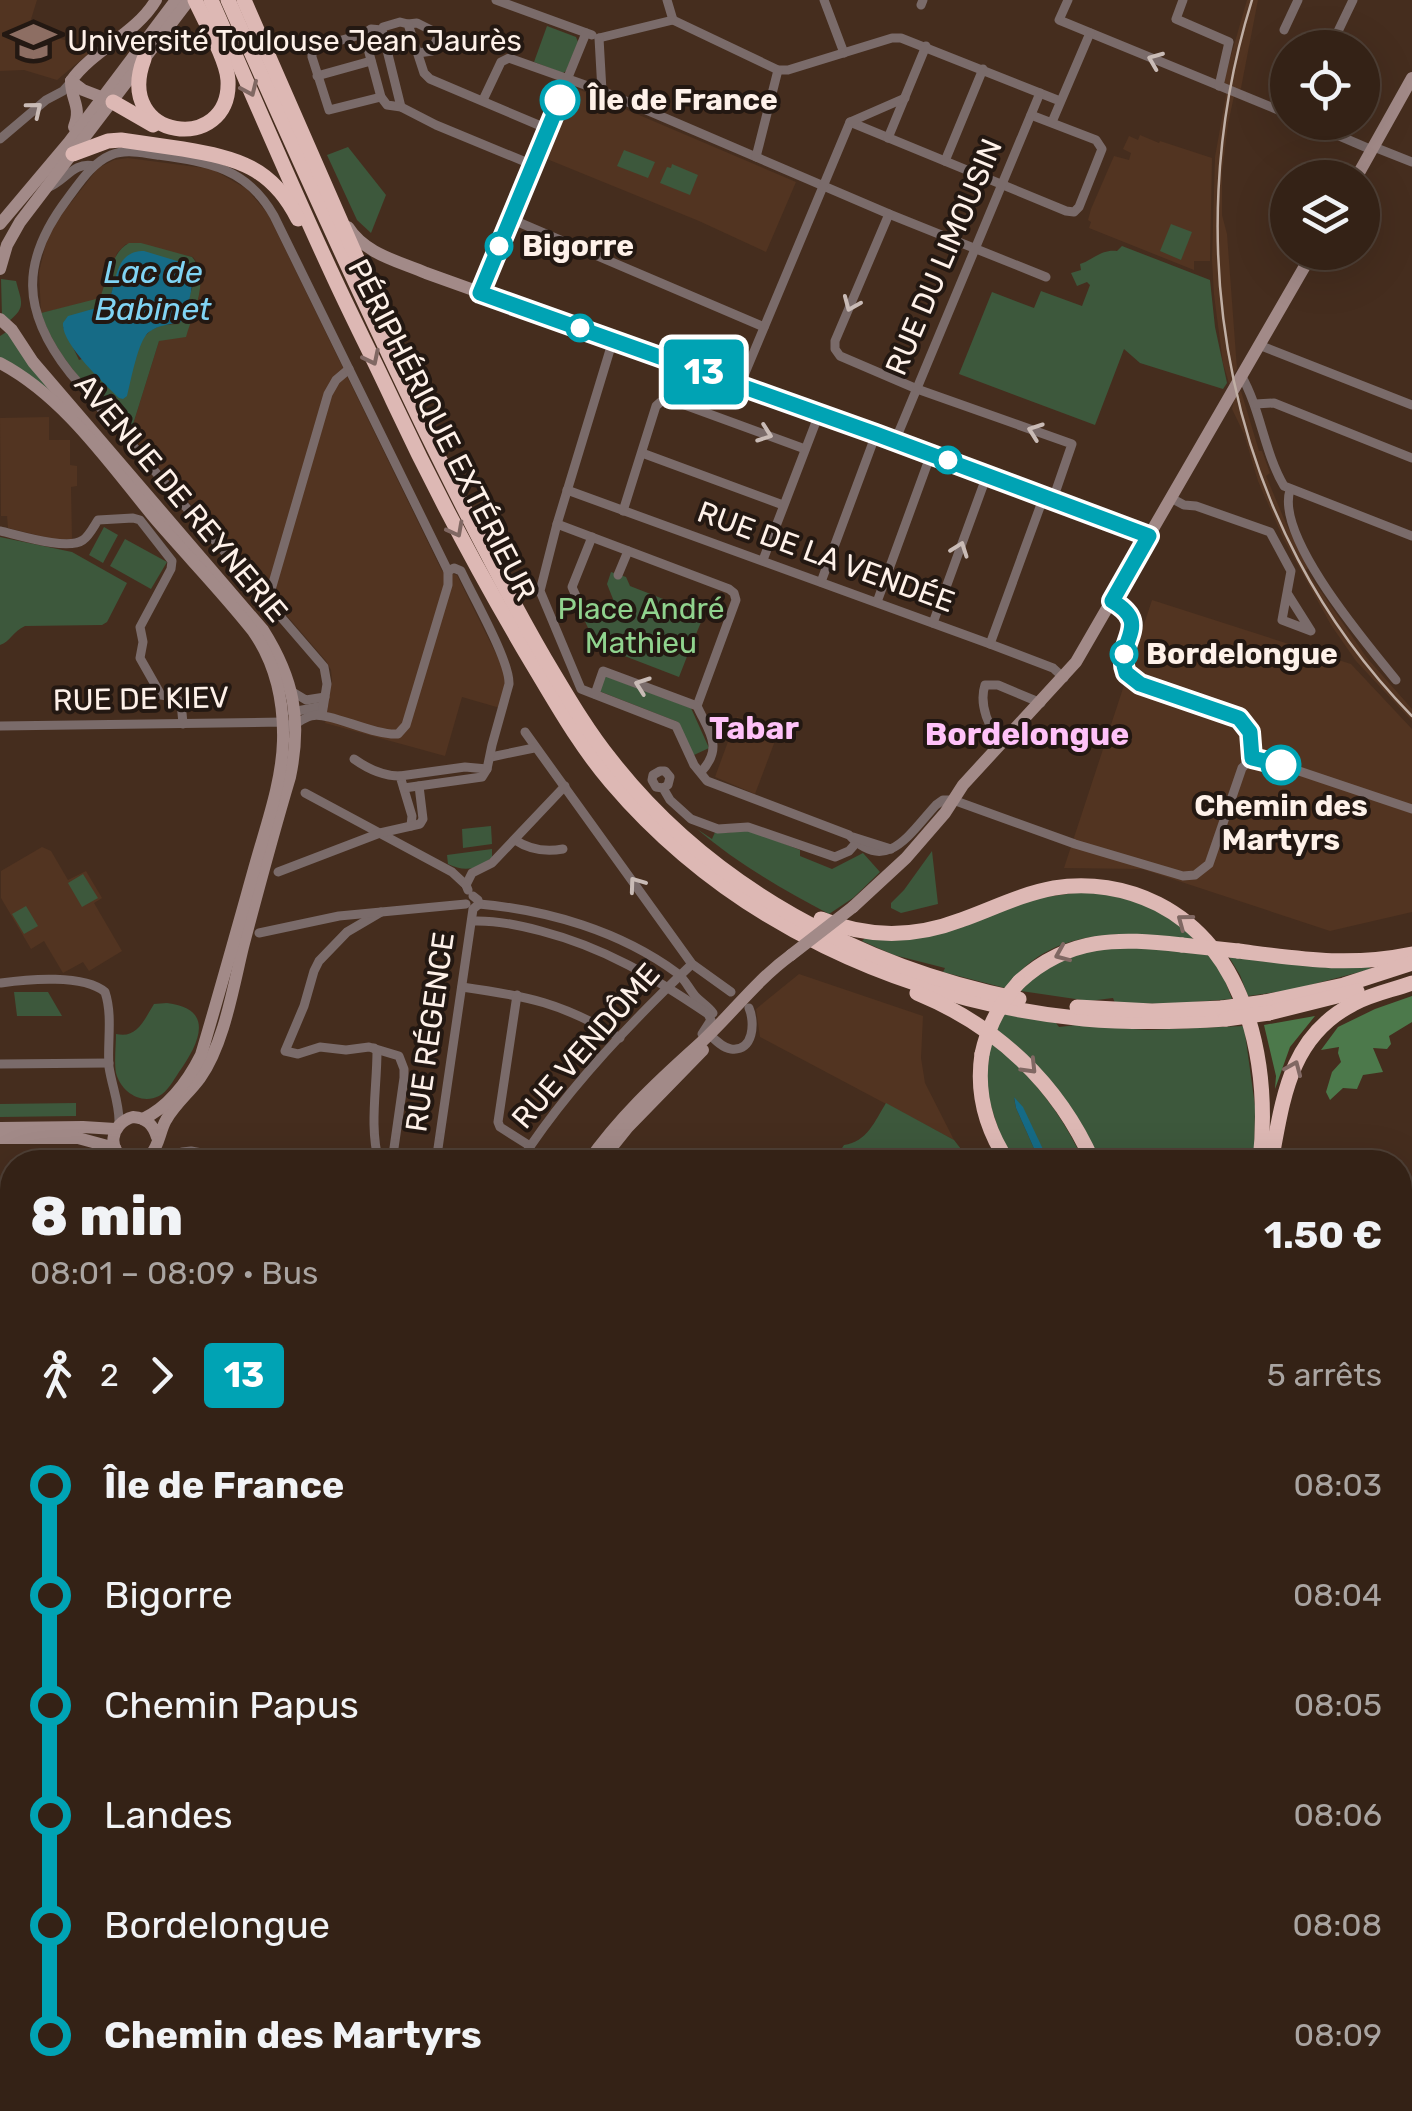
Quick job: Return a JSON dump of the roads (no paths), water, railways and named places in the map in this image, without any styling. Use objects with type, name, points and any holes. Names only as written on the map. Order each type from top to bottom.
[{"type":"highway","name":"PÉRIPHÉRIQUE EXTÉRIEUR","points":[[210,0],[332,274],[457,532],[563,715],[600,768],[651,826],[676,850],[752,907],[826,948],[878,971],[983,1002],[1050,1015],[1121,1021],[1224,1014]]},
{"type":"highway","points":[[228,0],[331,232],[510,597],[590,732],[622,774],[693,846],[768,901],[871,953],[926,975],[1015,998],[1088,1009],[1224,1014],[1334,998],[1412,974]]},
{"type":"highway","points":[[244,0],[410,378],[414,406]]},
{"type":"highway","points":[[108,100],[156,127],[188,130],[208,122],[220,110],[227,90],[226,70],[186,2]]},
{"type":"highway","points":[[148,55],[138,79],[140,96],[150,116],[166,128]]},
{"type":"highway","points":[[70,148],[121,140],[228,157],[252,167],[282,192],[310,244],[332,274]]},
{"type":"highway","points":[[742,882],[822,920],[884,934],[930,930],[1032,893],[1074,886],[1122,890],[1148,899],[1181,917],[1210,945],[1245,1006],[1254,1035],[1261,1085],[1261,1150]]},
{"type":"highway","points":[[1001,1150],[982,1106],[982,1054],[991,1023],[1005,999],[1046,960],[1088,944],[1128,940],[1330,962],[1412,954]]},
{"type":"highway","points":[[1267,1008],[1412,963]]},
{"type":"highway","points":[[878,971],[888,981],[940,1002],[978,1024],[1014,1051],[1056,1098],[1086,1150]]},
{"type":"highway","points":[[1273,1150],[1289,1077],[1314,1034],[1358,1001],[1412,983]]},
{"type":"street","points":[[0,138],[63,91],[82,69],[147,14],[156,0]]},
{"type":"street","points":[[496,0],[599,38],[672,20],[778,70],[892,38],[910,40],[1060,101]]},
{"type":"street","points":[[667,0],[672,20]]},
{"type":"street","points":[[824,0],[844,52]]},
{"type":"street","points":[[1068,0],[1059,20],[1270,107]]},
{"type":"street","points":[[1183,0],[1176,19],[1229,42],[1220,86]]},
{"type":"street","points":[[1284,30],[1298,0]]},
{"type":"street","points":[[1339,30],[1353,0]]},
{"type":"street","points":[[108,100],[148,55],[186,2]]},
{"type":"street","points":[[0,224],[70,148],[186,2]]},
{"type":"street","points":[[408,24],[424,73],[430,79],[548,129]]},
{"type":"street","points":[[401,107],[383,26],[417,24],[439,34],[432,51],[418,53]]},
{"type":"street","points":[[381,98],[329,110],[312,52],[371,29],[382,30]]},
{"type":"street","points":[[1052,122],[1090,33]]},
{"type":"street","points":[[364,34],[381,98],[390,107],[401,107],[532,164]]},
{"type":"street","points":[[480,293],[586,34]]},
{"type":"street","points":[[599,38],[602,91]]},
{"type":"street","points":[[888,138],[926,46]]},
{"type":"street","points":[[483,100],[505,58],[602,91],[1046,278]]},
{"type":"street","points":[[317,76],[372,60]]},
{"type":"street","points":[[945,161],[982,69]]},
{"type":"street","points":[[756,157],[778,70]]},
{"type":"street","points":[[1366,160],[1412,78]]},
{"type":"street","points":[[72,82],[108,100]]},
{"type":"street","points":[[0,269],[12,235],[47,188],[70,148],[78,115],[72,82]]},
{"type":"street","name":"RUE DU LIMOUSIN","points":[[895,441],[1040,93]]},
{"type":"street","points":[[740,385],[850,122],[905,98]]},
{"type":"street","points":[[850,122],[1074,212],[1102,149],[1100,144],[1031,115]]},
{"type":"street","points":[[1353,140],[1412,162]]},
{"type":"street","points":[[291,691],[386,735],[398,734],[403,730],[448,585],[448,571],[264,199],[248,183],[207,162],[117,152],[94,166],[48,224],[34,267],[36,310],[42,330],[70,373],[324,668],[324,706]]},
{"type":"street","points":[[47,188],[80,165],[94,166]]},
{"type":"street","points":[[338,213],[351,233],[370,250],[1149,536]]},
{"type":"street","points":[[889,214],[835,341],[840,356],[917,389],[1072,444],[990,644]]},
{"type":"street","points":[[511,219],[764,327]]},
{"type":"street","points":[[610,1150],[740,1000],[773,968],[854,907],[906,858],[963,785],[1064,678],[1302,270]]},
{"type":"street","name":"AVENUE DE REYNERIE","points":[[0,319],[254,618],[273,645],[291,691],[294,755],[290,777],[214,1048],[202,1074],[167,1117],[157,1137]]},
{"type":"street","points":[[613,340],[540,593],[579,685],[676,726],[694,765],[708,781],[852,839],[875,853],[894,850],[936,805],[954,800],[1081,846],[1183,876],[1195,876],[1209,864],[1242,768],[1252,758],[1250,732],[1239,718],[1140,684],[1126,673],[1123,658],[1133,622],[1130,613],[1112,601]]},
{"type":"street","points":[[1259,345],[1412,404]]},
{"type":"street","name":"AVENUE DE REYNERIE","points":[[0,363],[46,396],[82,432],[253,632],[273,668],[280,698],[292,719],[202,1055],[176,1094],[159,1110],[140,1118]]},
{"type":"street","points":[[268,600],[328,394],[348,368]]},
{"type":"street","points":[[1241,375],[1280,479],[1290,490],[1412,536]]},
{"type":"street","points":[[623,511],[656,406],[664,399],[805,449]]},
{"type":"street","points":[[1255,404],[1274,403],[1412,458]]},
{"type":"street","points":[[763,560],[820,414]]},
{"type":"street","points":[[821,582],[876,434]]},
{"type":"street","points":[[642,453],[784,505]]},
{"type":"street","points":[[877,602],[931,454]]},
{"type":"street","points":[[933,623],[987,475]]},
{"type":"street","name":"RUE DE LA VENDÉE","points":[[567,490],[990,644],[1052,668],[1064,678]]},
{"type":"street","points":[[1290,490],[1287,506],[1318,578],[1396,680]]},
{"type":"street","points":[[1171,498],[1270,532],[1291,571],[1287,592]]},
{"type":"street","points":[[0,531],[76,543],[86,538],[103,518],[140,520],[172,561],[171,570],[140,627],[140,658],[161,696],[181,702],[183,724]]},
{"type":"street","points":[[557,524],[734,594],[736,600],[697,706],[715,746],[702,772]]},
{"type":"street","points":[[584,614],[572,587],[592,537]]},
{"type":"street","points":[[618,575],[628,550]]},
{"type":"street","points":[[404,788],[478,780],[487,769],[509,684],[510,674],[460,571],[448,571]]},
{"type":"street","points":[[595,694],[604,671],[697,706]]},
{"type":"street","points":[[1004,741],[992,732],[983,701],[984,685],[998,685],[1041,702]]},
{"type":"street","name":"RUE DE KIEV","points":[[0,726],[292,719],[310,716],[324,706]]},
{"type":"street","points":[[524,732],[534,748]]},
{"type":"street","points":[[490,758],[538,749],[692,964],[740,1000],[752,1016],[750,1039],[734,1050],[727,1048],[713,1033],[714,1014],[707,1004]]},
{"type":"street","points":[[1252,758],[1412,809]]},
{"type":"street","points":[[354,759],[388,776],[465,767],[487,769]]},
{"type":"street","points":[[400,776],[412,816],[411,826]]},
{"type":"street","points":[[278,872],[380,834],[420,824],[423,818],[419,786]]},
{"type":"street","points":[[305,793],[452,872],[472,874],[492,863],[565,786]]},
{"type":"street","points":[[663,788],[686,815],[718,829],[748,826],[836,857],[848,851],[852,839]]},
{"type":"street","points":[[515,840],[548,852],[563,849]]},
{"type":"street","points":[[452,872],[472,899]]},
{"type":"street","points":[[472,874],[472,899]]},
{"type":"street","name":"RUE RÉGENCE","points":[[438,1150],[472,899],[478,883],[472,874]]},
{"type":"street","points":[[259,933],[339,916],[472,899],[610,935],[680,975],[697,998],[717,1008],[740,1000]]},
{"type":"street","points":[[380,912],[329,948],[314,971],[285,1052],[298,1054],[320,1047],[374,1048],[399,1056],[404,1069],[394,1150]]},
{"type":"street","points":[[339,916],[347,932]]},
{"type":"street","points":[[472,921],[527,927],[586,944],[634,966],[669,988],[711,1020],[683,1058]]},
{"type":"street","points":[[597,1150],[624,1116],[791,955]]},
{"type":"street","name":"RUE VENDÔME","points":[[528,1150],[564,1101],[692,964]]},
{"type":"street","points":[[0,983],[91,983],[108,999],[109,1063],[119,1113],[113,1142],[118,1150]]},
{"type":"street","points":[[462,987],[546,1002],[620,1038]]},
{"type":"street","points":[[516,995],[498,1122],[530,1146]]},
{"type":"street","points":[[374,1048],[376,1150]]},
{"type":"street","points":[[0,1064],[109,1063]]},
{"type":"street","points":[[114,1090],[127,1110],[151,1124],[157,1137],[154,1150]]},
{"type":"street","points":[[0,1128],[117,1127],[129,1118],[140,1118]]},
{"type":"street","points":[[0,1138],[78,1138],[106,1150]]},
{"type":"water","name":"Lac de Babinet","points":[[144,251],[187,264],[192,278],[191,293],[181,322],[156,328],[145,336],[123,399],[76,352],[63,323],[68,316],[107,305],[122,262],[134,252]]},
{"type":"water","points":[[1014,1097],[1023,1107],[1043,1150],[1035,1150]]},
{"type":"railway","points":[[1252,0],[1229,94],[1218,190],[1220,286],[1234,380],[1260,472],[1298,560],[1349,641],[1412,716]]},
{"type":"place","name":"Université Toulouse Jean Jaurès","points":[[34,41]]},
{"type":"place","name":"Île de France","points":[[560,100]]},
{"type":"place","name":"Bigorre","points":[[499,246]]},
{"type":"place","name":"Bordelongue","points":[[1124,654]]},
{"type":"place","name":"Chemin des Martyrs","points":[[1281,765]]},
{"type":"district","name":"Tabar","points":[[754,728]]},
{"type":"district","name":"Bordelongue","points":[[1027,734]]},
{"type":"park label","name":"Place André Mathieu","points":[[641,626]]}]
